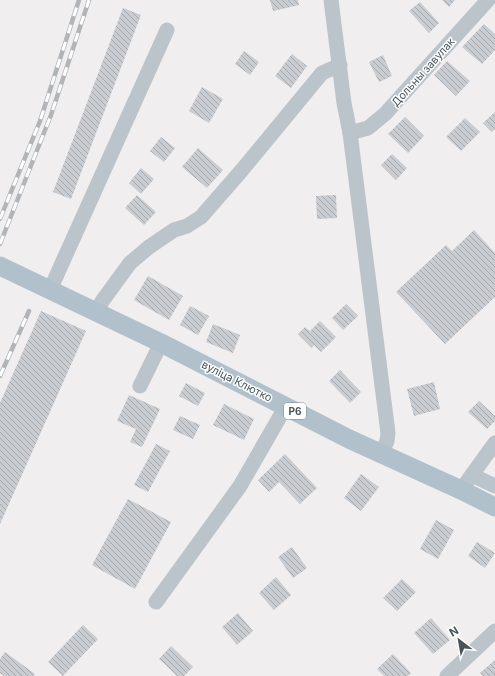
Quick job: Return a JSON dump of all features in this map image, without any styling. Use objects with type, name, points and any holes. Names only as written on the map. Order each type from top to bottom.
[{"type":"main road","name":"вуліца Клютко","points":[[0,266],[96,311],[381,454],[495,507]]},
{"type":"street","points":[[331,0],[350,133],[388,433],[387,440],[381,454]]},
{"type":"street","name":"Дольны завулак","points":[[350,133],[368,128],[385,114],[488,0]]},
{"type":"street","points":[[50,290],[167,30]]},
{"type":"street","points":[[96,311],[130,263],[149,247],[174,230],[187,226],[201,217],[322,73],[340,65]]},
{"type":"street","points":[[140,386],[160,343]]},
{"type":"street","points":[[156,602],[240,486],[286,406]]},
{"type":"street","points":[[461,490],[495,443]]},
{"type":"street","points":[[472,475],[495,486]]},
{"type":"street","points":[[447,676],[495,631]]},
{"type":"building","points":[[270,0],[298,0],[299,5],[273,11]]},
{"type":"building","points":[[442,0],[455,0],[449,7]]},
{"type":"building","points":[[420,2],[439,23],[429,33],[409,11]]},
{"type":"building","points":[[123,8],[141,15],[71,199],[53,192]]},
{"type":"building","points":[[484,24],[495,34],[495,50],[482,64],[462,47]]},
{"type":"building","points":[[244,51],[259,62],[250,75],[235,64]]},
{"type":"building","points":[[292,54],[307,66],[291,88],[275,76]]},
{"type":"building","points":[[383,55],[392,76],[379,82],[369,62]]},
{"type":"building","points":[[447,61],[470,81],[456,96],[434,75]]},
{"type":"building","points":[[202,87],[223,99],[209,123],[189,111]]},
{"type":"building","points":[[495,112],[495,129],[492,132],[483,123]]},
{"type":"building","points":[[405,117],[424,136],[408,153],[388,134]]},
{"type":"building","points":[[465,118],[480,132],[461,151],[446,137]]},
{"type":"building","points":[[161,137],[175,148],[164,162],[150,151]]},
{"type":"building","points":[[198,148],[223,170],[207,188],[182,167]]},
{"type":"building","points":[[392,154],[407,168],[396,180],[381,165]]},
{"type":"building","points":[[141,168],[154,179],[141,194],[129,183]]},
{"type":"building","points":[[137,195],[156,212],[144,225],[125,208]]},
{"type":"building","points":[[336,195],[337,218],[317,219],[316,196]]},
{"type":"building","points":[[474,230],[495,253],[495,297],[445,344],[396,292],[446,245],[452,251]]},
{"type":"building","points":[[148,276],[183,296],[169,320],[134,300]]},
{"type":"building","points":[[346,304],[358,316],[343,330],[332,318]]},
{"type":"building","points":[[190,306],[209,316],[198,335],[180,325]]},
{"type":"building","points":[[41,311],[86,331],[0,524],[0,403]]},
{"type":"building","points":[[320,321],[336,337],[321,352],[314,345],[312,348],[298,334],[305,327],[310,331]]},
{"type":"building","points":[[213,324],[240,335],[233,353],[206,342]]},
{"type":"building","points":[[340,370],[361,392],[350,403],[329,381]]},
{"type":"building","points":[[434,382],[440,409],[414,416],[407,389]]},
{"type":"building","points":[[186,383],[205,393],[198,406],[179,396]]},
{"type":"building","points":[[129,395],[160,409],[142,447],[130,442],[136,429],[117,421]]},
{"type":"building","points":[[479,401],[495,416],[495,421],[487,429],[468,412]]},
{"type":"building","points":[[224,404],[254,419],[244,440],[213,425]]},
{"type":"building","points":[[180,416],[200,425],[193,439],[173,430]]},
{"type":"building","points":[[156,444],[170,451],[148,492],[134,485]]},
{"type":"building","points":[[285,454],[317,488],[300,504],[279,482],[269,492],[258,480]]},
{"type":"building","points":[[361,474],[379,487],[361,511],[344,498]]},
{"type":"building","points":[[128,499],[171,522],[135,589],[92,565]]},
{"type":"building","points":[[436,520],[454,530],[438,559],[420,549]]},
{"type":"building","points":[[477,542],[495,553],[485,568],[468,556]]},
{"type":"building","points":[[292,547],[307,568],[293,578],[278,557]]},
{"type":"building","points":[[276,577],[291,595],[274,610],[259,593]]},
{"type":"building","points":[[402,579],[416,592],[397,611],[383,598]]},
{"type":"building","points":[[238,613],[253,631],[237,645],[222,627]]},
{"type":"building","points":[[431,618],[450,640],[433,654],[414,633]]},
{"type":"building","points":[[83,625],[98,639],[63,676],[48,662]]},
{"type":"building","points":[[171,646],[193,667],[184,676],[177,676],[159,659]]},
{"type":"building","points":[[5,652],[35,674],[33,676],[4,676],[0,673],[0,659]]},
{"type":"building","points":[[393,654],[411,673],[408,676],[384,676],[377,669]]},
{"type":"building","points":[[495,660],[495,676],[483,676],[480,673]]},
{"type":"railway","points":[[0,219],[40,121],[79,0]]},
{"type":"railway","points":[[0,244],[51,115],[89,0]]},
{"type":"railway","points":[[0,376],[29,311]]}]
